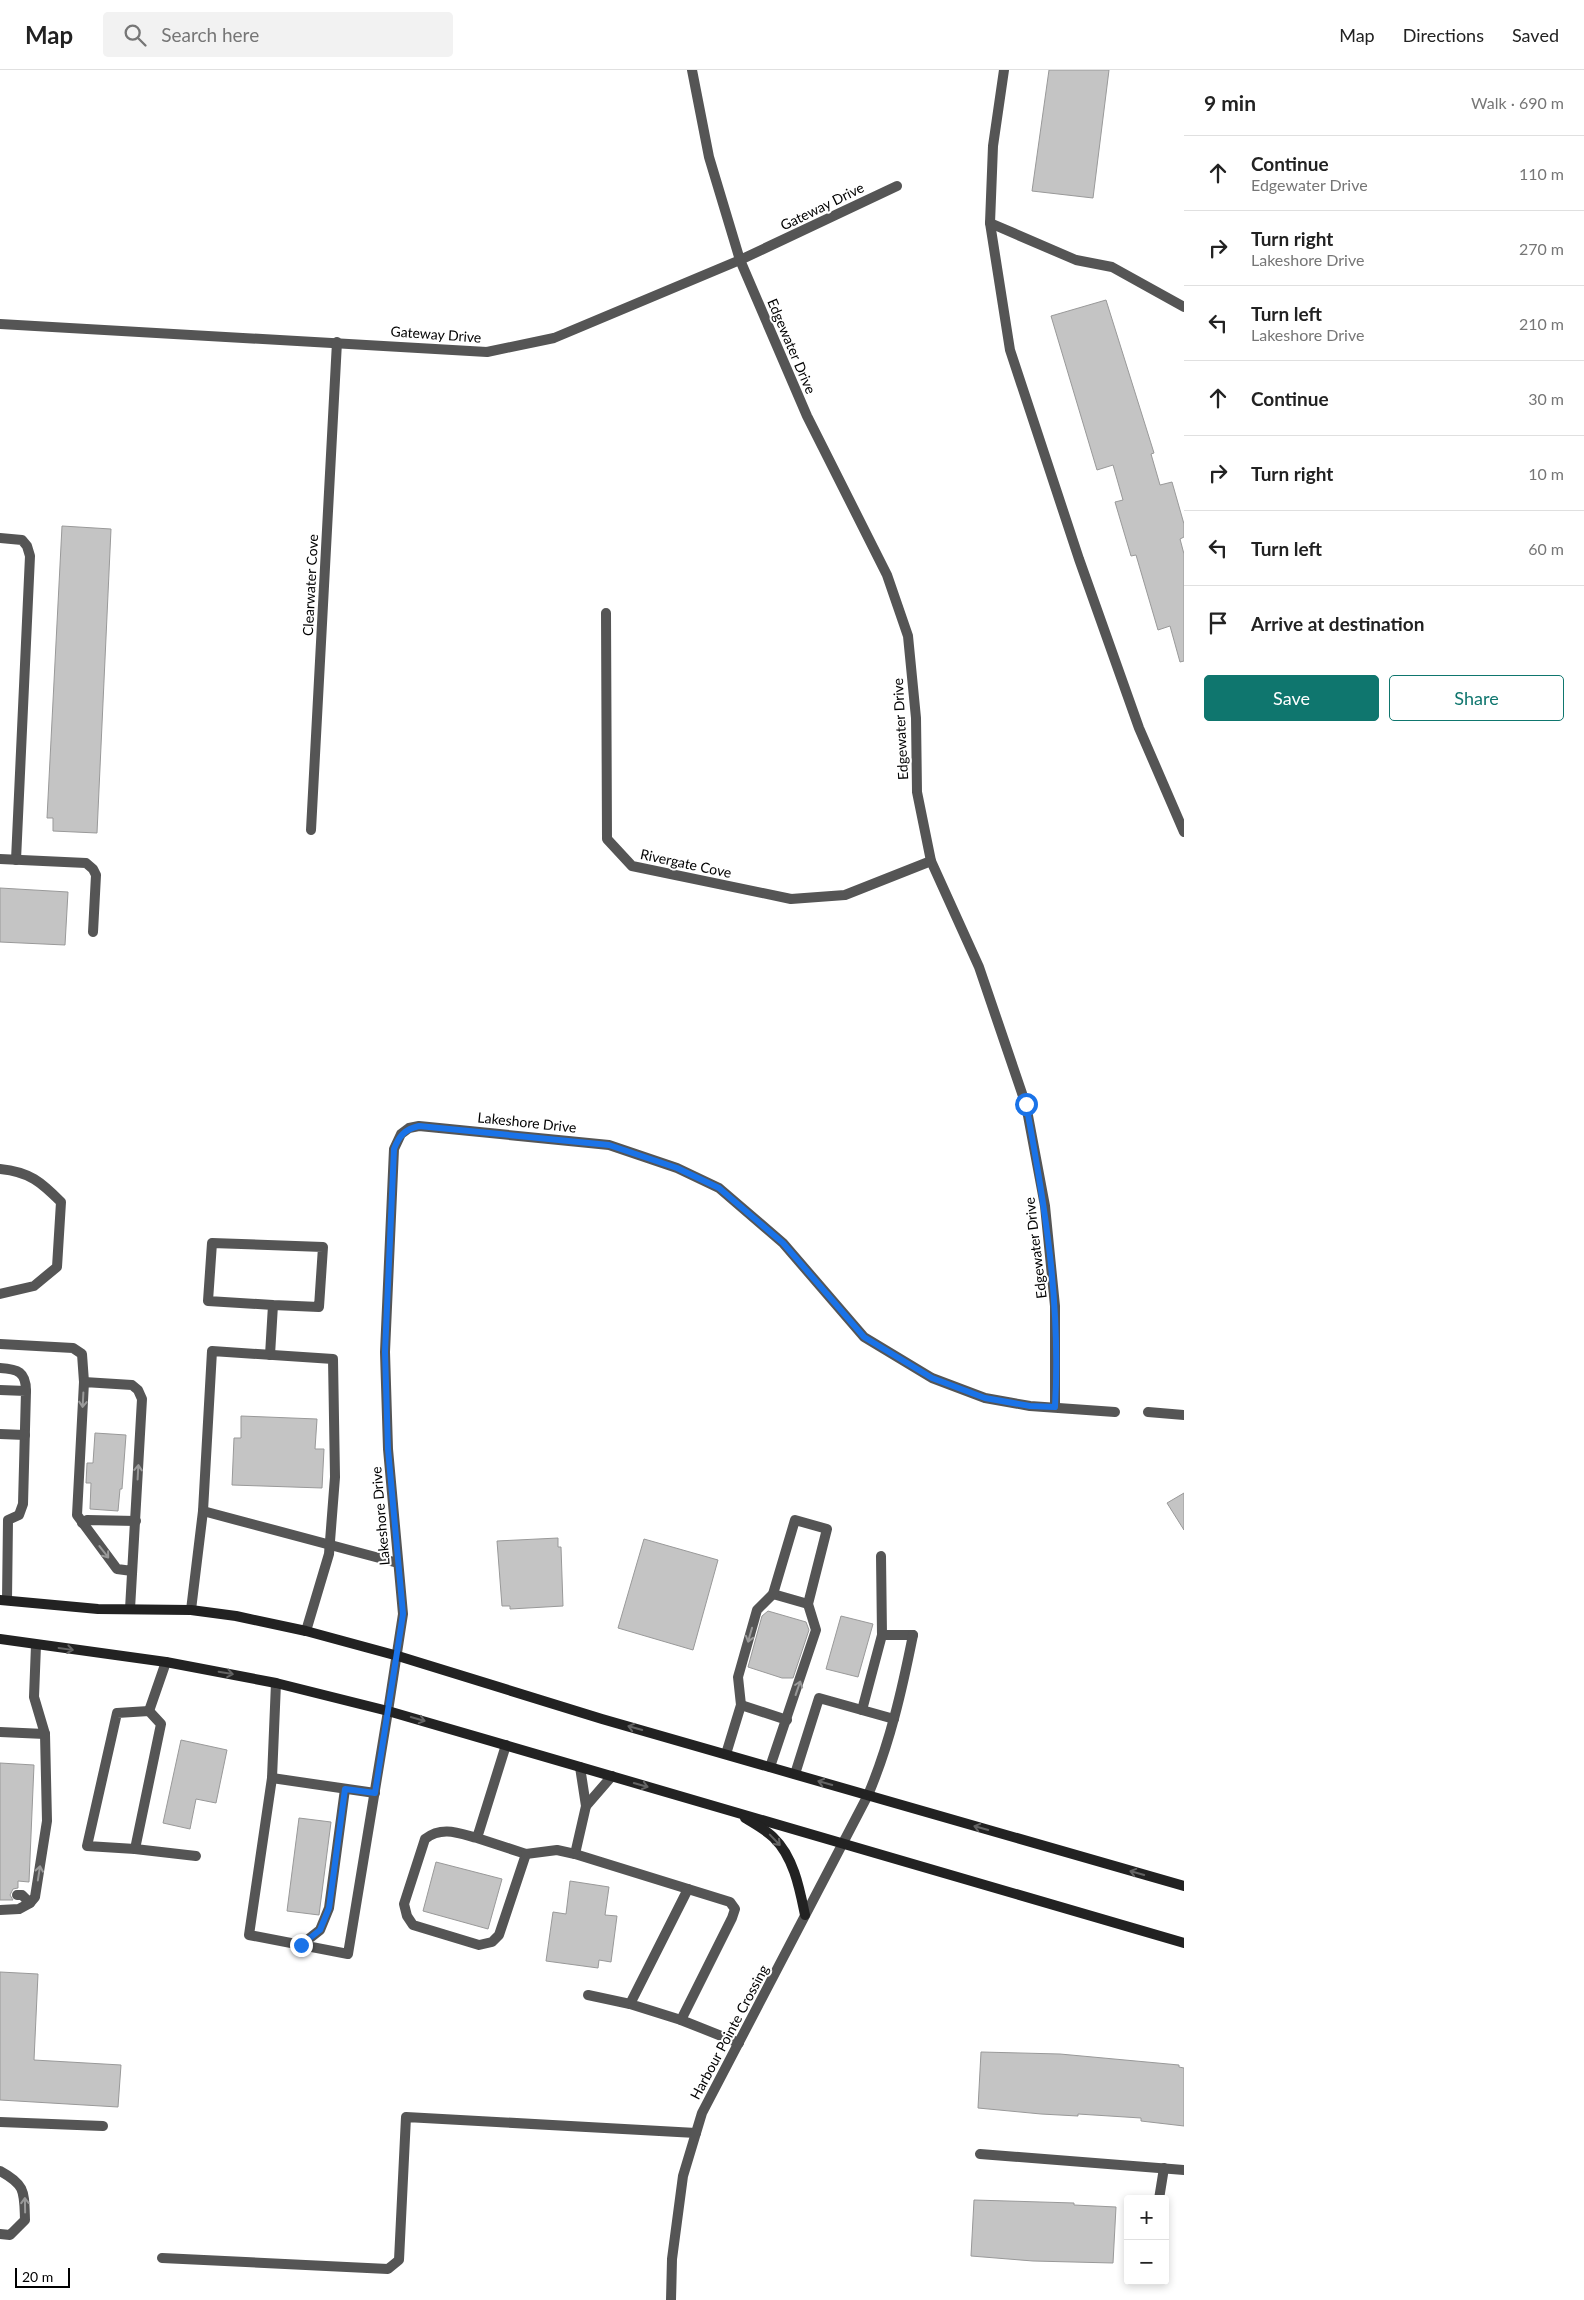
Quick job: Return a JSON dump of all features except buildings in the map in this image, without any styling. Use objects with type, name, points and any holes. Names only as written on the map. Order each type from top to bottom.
[{"type":"main road","points":[[3,1600],[130,1609],[191,1610],[236,1616],[306,1631],[398,1656],[602,1719],[1184,1886]]},
{"type":"main road","points":[[0,1639],[166,1662],[276,1683],[388,1711],[1184,1943]]},
{"type":"main road","points":[[736,1812],[762,1829],[782,1848],[795,1876],[805,1915]]},
{"type":"street","name":"Edgewater Drive","points":[[692,70],[709,157],[740,260],[807,416],[887,575],[908,636],[916,718],[916,792],[931,861],[979,968],[1026,1104],[1045,1206],[1054,1297],[1055,1407]]},
{"type":"street","points":[[1004,70],[993,146],[990,223],[1010,350],[1079,559],[1140,728],[1184,832]]},
{"type":"street","name":"Gateway Drive","points":[[0,324],[487,352],[554,338],[740,260],[896,186]]},
{"type":"street","points":[[990,223],[1076,260],[1112,267],[1184,307]]},
{"type":"street","name":"Clearwater Cove","points":[[311,830],[337,342]]},
{"type":"street","points":[[0,538],[22,540],[27,546],[30,556],[16,860]]},
{"type":"street","name":"Rivergate Cove","points":[[606,613],[607,839],[632,866],[791,899],[844,895],[931,861]]},
{"type":"street","points":[[0,859],[86,863],[93,869],[96,875],[93,932]]},
{"type":"street","name":"Lakeshore Drive","points":[[301,1945],[348,1954],[398,1656],[403,1614],[388,1449],[385,1352],[394,1149],[401,1134],[409,1128],[419,1126],[464,1129],[609,1145],[677,1168],[719,1188],[783,1243],[864,1337],[932,1378],[985,1398],[1030,1406],[1115,1412]]},
{"type":"street","points":[[0,1169],[10,1170],[40,1180],[61,1202],[57,1267],[34,1286],[0,1294]]},
{"type":"street","points":[[212,1243],[323,1247],[319,1307],[273,1305],[208,1301],[212,1243]]},
{"type":"street","points":[[270,1355],[273,1305]]},
{"type":"street","points":[[0,1344],[73,1348],[82,1354],[84,1382],[76,1516],[118,1568],[132,1571]]},
{"type":"street","points":[[191,1610],[203,1511],[212,1351],[334,1359],[335,1477],[330,1545],[306,1631]]},
{"type":"street","points":[[0,1368],[20,1371],[24,1376],[26,1391],[23,1504],[19,1515],[4,1520],[3,1600]]},
{"type":"street","points":[[84,1382],[132,1385],[138,1390],[142,1399],[130,1609]]},
{"type":"street","points":[[0,1390],[26,1391]]},
{"type":"street","points":[[1148,1412],[1184,1415]]},
{"type":"street","points":[[0,1434],[24,1436]]},
{"type":"street","points":[[203,1511],[398,1563]]},
{"type":"street","points":[[82,1523],[87,1520],[136,1521]]},
{"type":"street","points":[[726,1754],[741,1706],[738,1676],[757,1610],[773,1594],[795,1520],[827,1529],[808,1604],[816,1630],[770,1767]]},
{"type":"street","points":[[862,1710],[882,1635],[881,1556]]},
{"type":"street","points":[[773,1594],[808,1604]]},
{"type":"street","name":"Harbour Pointe Crossing","points":[[671,2300],[672,2259],[684,2176],[702,2113],[868,1795],[894,1719],[913,1635],[882,1635]]},
{"type":"street","points":[[0,1910],[20,1909],[30,1904],[35,1897],[47,1821],[45,1734],[34,1697],[36,1645]]},
{"type":"street","points":[[149,1711],[166,1662]]},
{"type":"street","points":[[276,1683],[272,1778],[249,1936],[301,1945],[320,1930],[329,1908],[345,1789]]},
{"type":"street","points":[[795,1774],[819,1698],[894,1719]]},
{"type":"street","points":[[741,1706],[787,1720]]},
{"type":"street","points":[[134,1849],[161,1724],[149,1711]]},
{"type":"street","points":[[149,1711],[117,1713],[87,1846],[196,1856]]},
{"type":"street","points":[[0,1732],[45,1734]]},
{"type":"street","points":[[477,1838],[506,1745]]},
{"type":"street","points":[[576,1854],[586,1806],[580,1767]]},
{"type":"street","points":[[586,1806],[612,1776]]},
{"type":"street","points":[[272,1778],[375,1793]]},
{"type":"street","points":[[526,1854],[499,1935],[492,1942],[479,1945],[413,1925],[407,1916],[404,1904],[425,1839],[433,1832],[444,1830],[477,1838],[526,1854],[558,1850],[576,1854],[730,1902],[735,1909],[681,2020]]},
{"type":"street","points":[[630,2004],[688,1889]]},
{"type":"street","points":[[17,1895],[22,1895],[30,1904]]},
{"type":"street","points":[[588,1995],[630,2004],[681,2020],[739,2043]]},
{"type":"street","points":[[162,2258],[388,2269],[399,2260],[406,2117],[696,2132]]},
{"type":"street","points":[[0,2122],[103,2126]]},
{"type":"street","points":[[980,2154],[1184,2170]]},
{"type":"street","points":[[1160,2195],[1164,2168]]},
{"type":"street","points":[[0,2171],[16,2180],[24,2192],[25,2220],[10,2235],[0,2234]]},
{"type":"route","points":[[301,1945],[320,1930],[329,1908],[345,1789],[375,1793],[398,1656],[403,1614],[388,1449],[385,1352],[394,1149],[401,1134],[409,1128],[419,1126],[609,1145],[677,1168],[719,1188],[783,1243],[864,1337],[932,1378],[985,1398],[1030,1406],[1055,1407],[1055,1306],[1045,1206],[1026,1104]]}]
